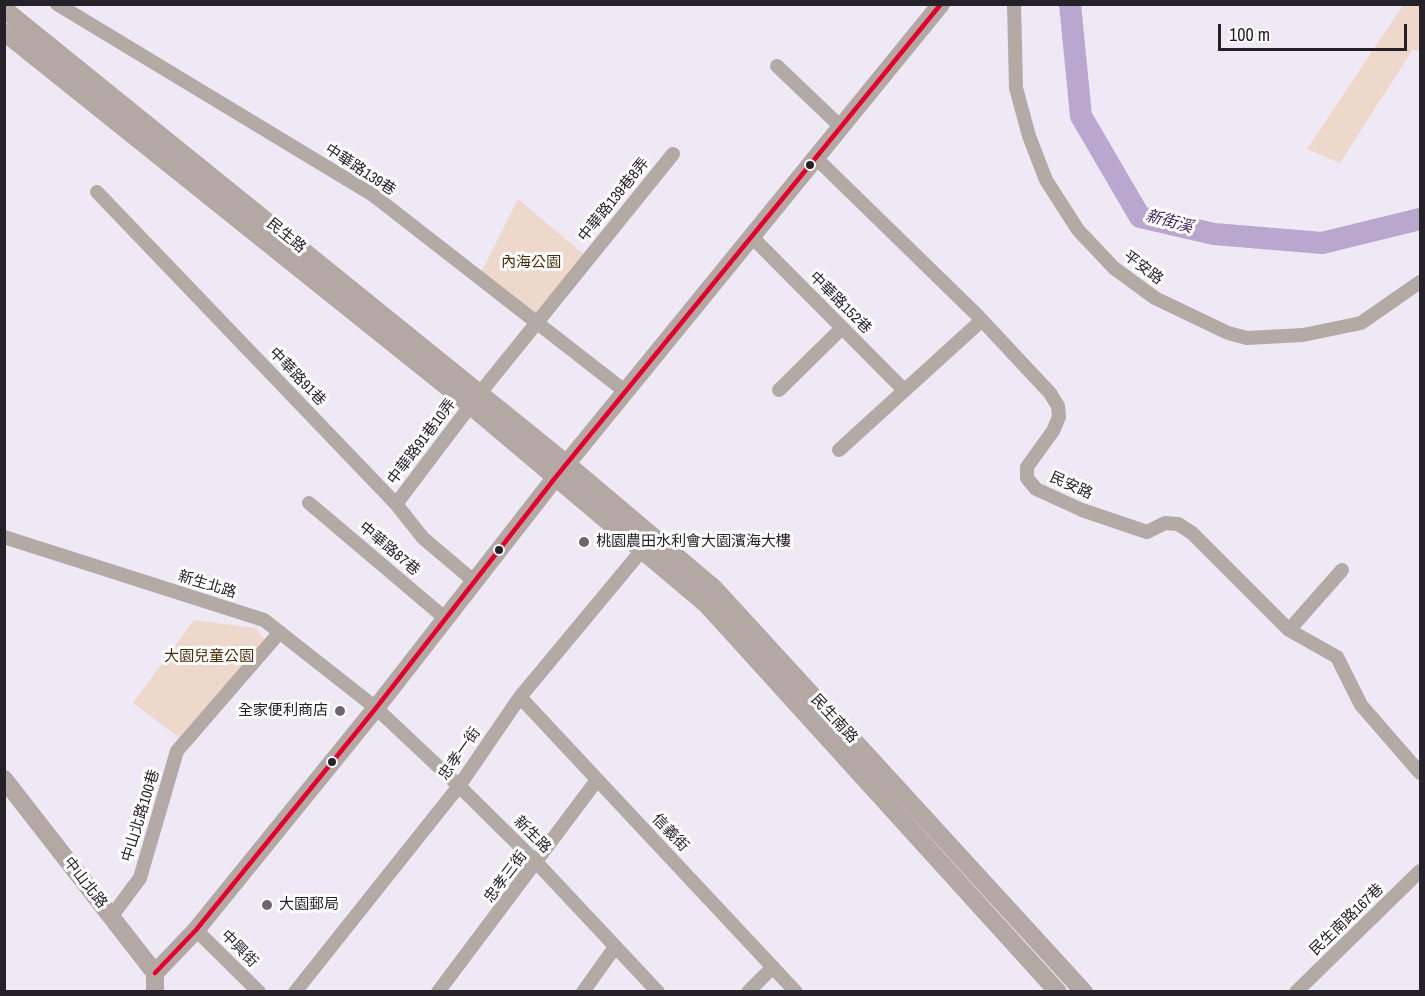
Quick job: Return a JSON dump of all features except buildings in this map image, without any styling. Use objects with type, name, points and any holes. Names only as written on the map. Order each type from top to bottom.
[{"type":"main road","points":[[155,982],[376,708],[555,478],[942,4]]},
{"type":"main road","name":"民生路","points":[[4,9],[475,400],[555,478]]},
{"type":"main road","name":"民生路","points":[[4,32],[475,400],[567,464]]},
{"type":"main road","name":"民生南路","points":[[567,464],[706,604],[1058,992]]},
{"type":"main road","name":"民生南路","points":[[555,478],[715,589],[1084,992]]},
{"type":"main road","name":"中山北路","points":[[4,779],[111,916],[155,982]]},
{"type":"street","name":"中華路139巷","points":[[57,4],[373,195],[535,324],[626,392]]},
{"type":"street","name":"平安路","points":[[1014,4],[1016,87],[1029,136],[1046,180],[1078,230],[1114,268],[1155,298],[1228,333],[1246,338],[1302,335],[1361,323],[1420,282]]},
{"type":"street","points":[[777,66],[842,128]]},
{"type":"street","name":"中華路139巷8弄","points":[[475,400],[673,154]]},
{"type":"street","name":"民安路","points":[[816,158],[982,320],[1050,393],[1058,406],[1059,417],[1053,431],[1027,467],[1028,478],[1036,489],[1083,510],[1147,532],[1165,523],[1178,524],[1192,533],[1289,630],[1337,657],[1361,705],[1420,773]]},
{"type":"street","name":"中華路91巷","points":[[97,192],[396,504],[423,537],[475,582]]},
{"type":"street","name":"中華路152巷","points":[[753,238],[904,390]]},
{"type":"street","points":[[839,450],[982,320]]},
{"type":"street","points":[[779,390],[842,328]]},
{"type":"street","name":"中華路91巷10弄","points":[[396,504],[475,400]]},
{"type":"street","name":"中華路87巷","points":[[309,503],[446,619]]},
{"type":"street","name":"新生北路","points":[[4,537],[264,620],[376,708]]},
{"type":"street","name":"忠孝一街","points":[[296,992],[459,786],[520,697],[648,544]]},
{"type":"street","points":[[1289,630],[1342,570]]},
{"type":"street","name":"中山北路100巷","points":[[111,916],[140,878],[177,752],[280,632]]},
{"type":"street","name":"信義街","points":[[520,697],[796,992]]},
{"type":"street","name":"新生路","points":[[376,708],[537,863],[658,992]]},
{"type":"street","name":"忠孝三街","points":[[438,992],[537,863],[597,780]]},
{"type":"street","name":"民生南路167巷","points":[[1296,992],[1420,872]]},
{"type":"street","name":"中興街","points":[[196,930],[258,992]]},
{"type":"street","points":[[583,992],[615,947]]},
{"type":"street","points":[[748,992],[772,967]]},
{"type":"green space","points":[[1403,5],[1420,5],[1420,53],[1413,49],[1340,163],[1307,149]]},
{"type":"green space","name":"內海公園","points":[[518,199],[588,258],[535,324],[478,279]]},
{"type":"green space","name":"大園兒童公園","points":[[194,620],[255,628],[265,640],[185,742],[133,703]]},
{"type":"waterway","name":"新街溪","points":[[1070,4],[1081,116],[1140,217],[1214,234],[1322,243],[1420,219]]},
{"type":"transit line","points":[[155,973],[196,930],[376,708],[555,478],[941,4]]},
{"type":"place","name":"桃園農田水利會大園濱海大樓","points":[[584,542]]},
{"type":"place","name":"全家便利商店","points":[[340,711]]},
{"type":"place","name":"大園郵局","points":[[267,905]]}]
